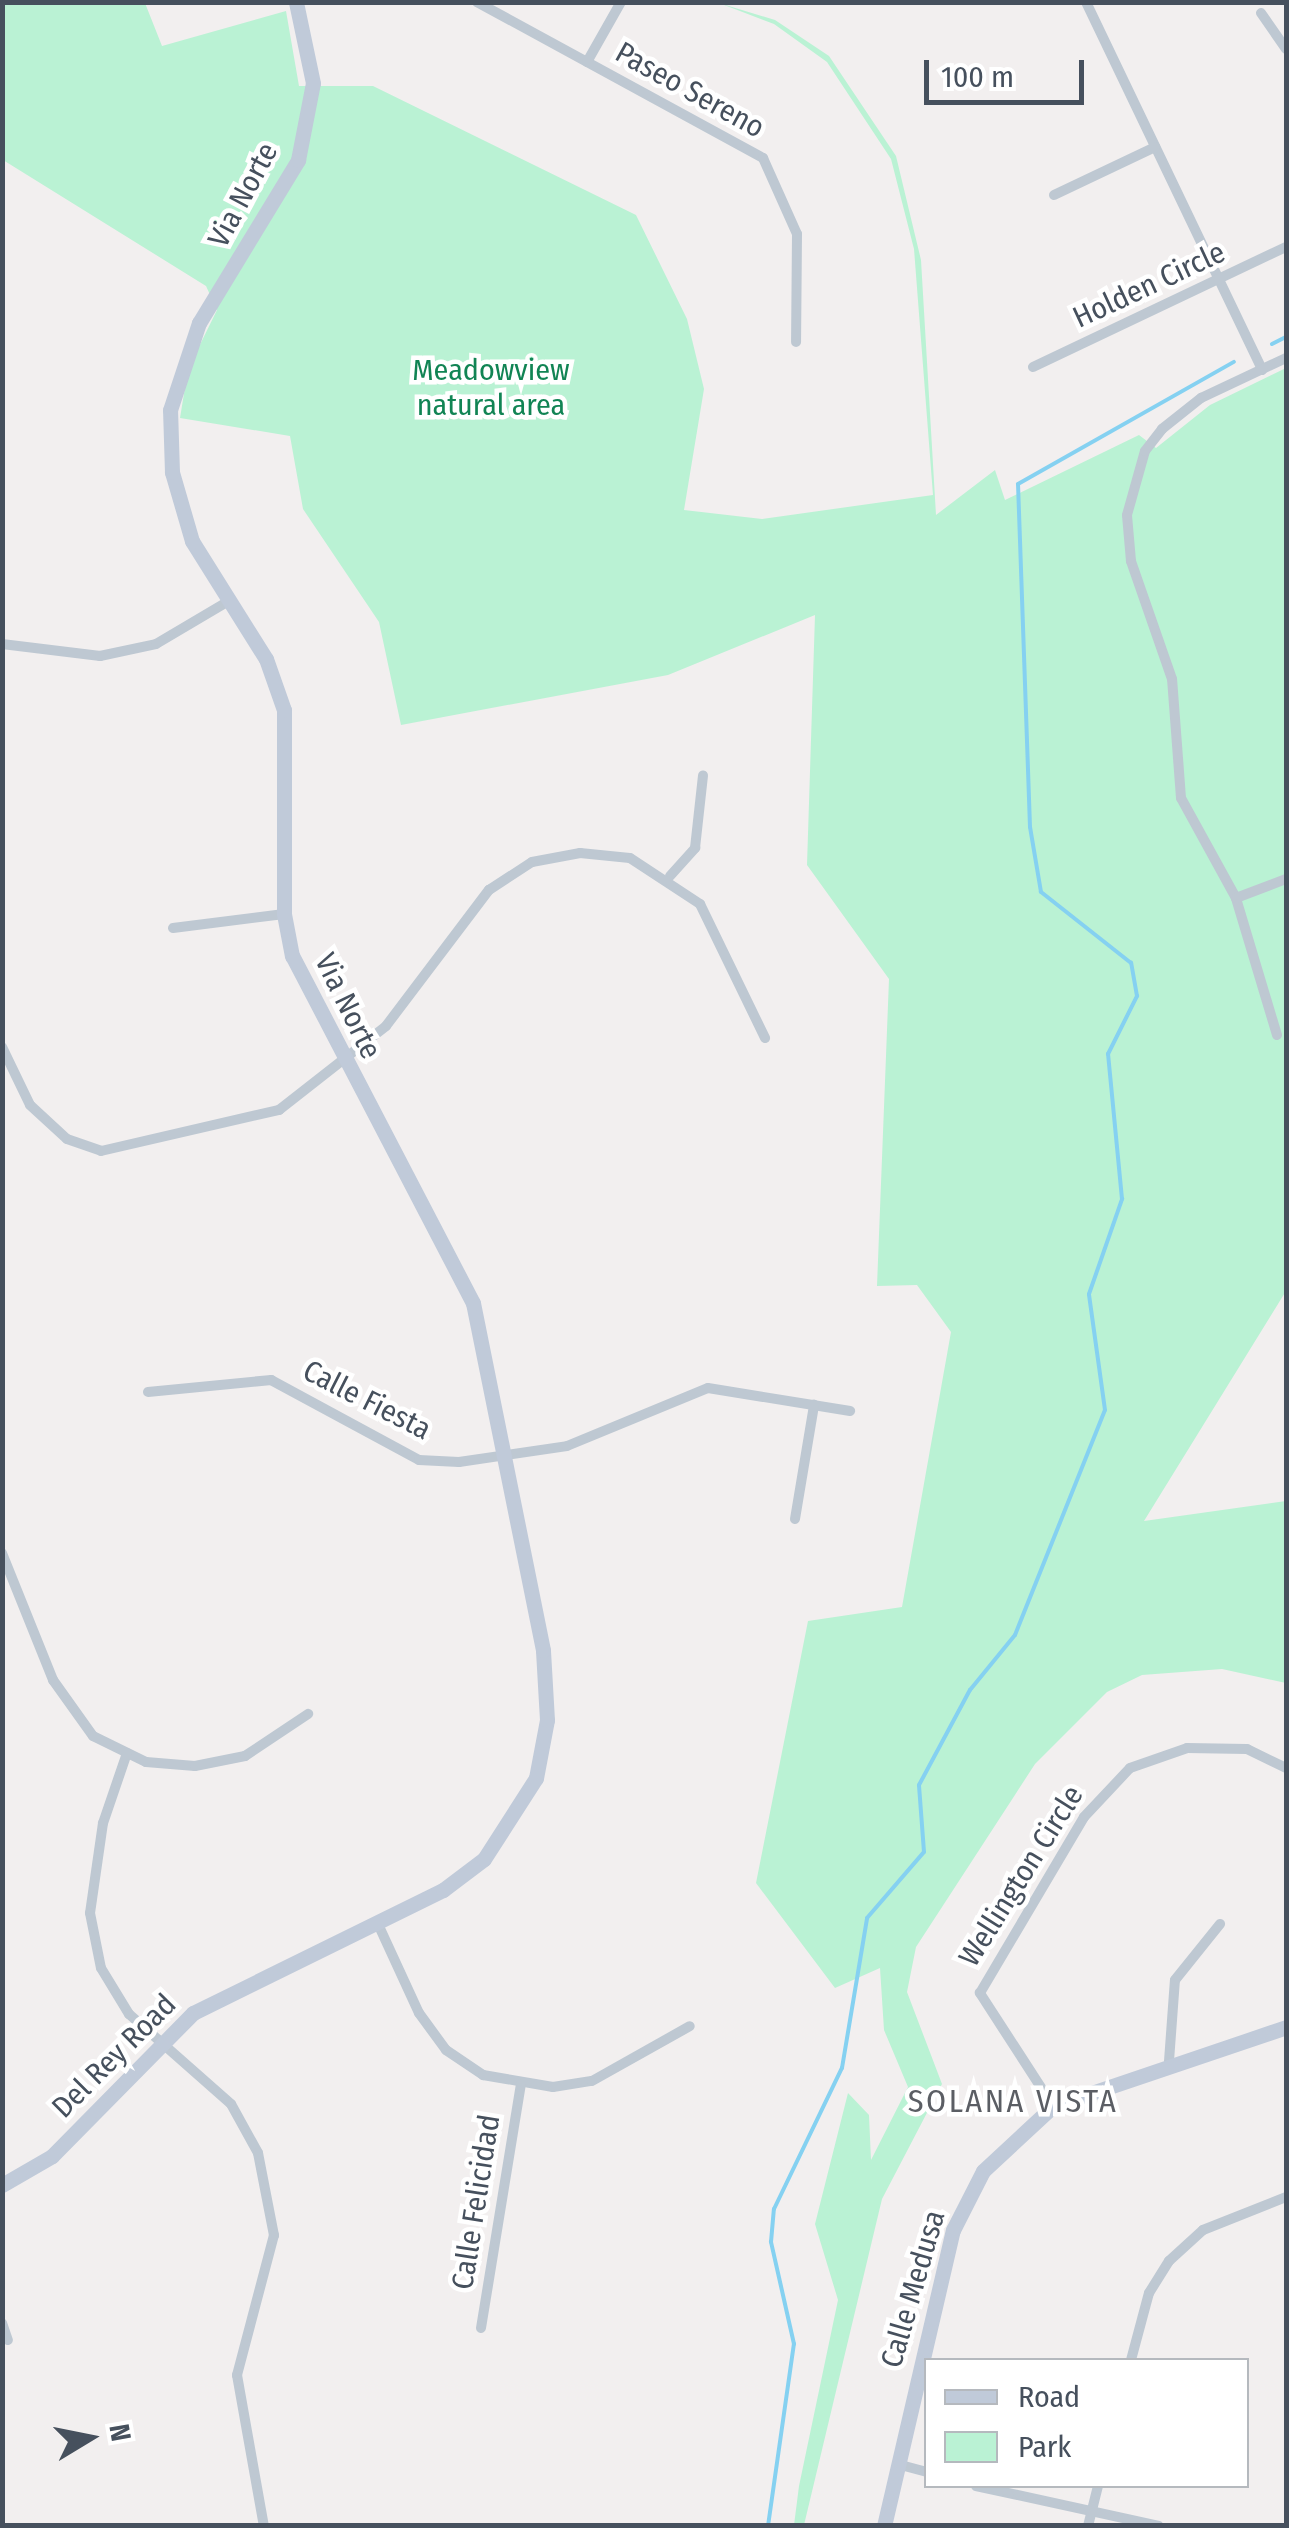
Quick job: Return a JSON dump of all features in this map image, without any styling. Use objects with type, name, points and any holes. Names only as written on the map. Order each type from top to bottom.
[{"type":"street","name":"Via Norte","points":[[296,2],[313,83],[298,160],[199,323],[170,410],[172,472],[192,541],[226,602],[266,659],[284,710],[284,914],[313,1010],[473,1303],[543,1650],[547,1720],[536,1778],[484,1859],[378,1924]]},
{"type":"street","name":"Paseo Sereno","points":[[477,2],[763,158],[797,234],[796,342]]},
{"type":"street","points":[[587,62],[622,2]]},
{"type":"street","points":[[1086,2],[1262,370]]},
{"type":"street","points":[[1261,13],[1286,49]]},
{"type":"street","points":[[1054,195],[1154,147]]},
{"type":"street","name":"Holden Circle","points":[[1034,367],[1286,248]]},
{"type":"street","points":[[1277,1035],[1236,898],[1181,798],[1172,678],[1131,561],[1128,507],[1145,450],[1180,412],[1286,358]]},
{"type":"street","points":[[2,644],[100,656],[156,644],[226,602]]},
{"type":"street","points":[[670,876],[695,848],[703,775]]},
{"type":"street","points":[[2,1047],[30,1104],[67,1139],[101,1151],[279,1110],[386,1026],[489,890],[532,862],[630,858],[670,876],[700,904],[765,1038]]},
{"type":"street","points":[[1236,898],[1286,880]]},
{"type":"street","points":[[174,928],[284,914]]},
{"type":"street","name":"Calle Fiesta","points":[[148,1392],[271,1380],[420,1460],[506,1456],[567,1446],[708,1388],[850,1411]]},
{"type":"street","points":[[796,1520],[814,1405]]},
{"type":"street","points":[[2,1553],[52,1680],[93,1736],[128,1754],[196,1766],[245,1756],[308,1714]]},
{"type":"street","name":"Wellington Circle","points":[[1053,2106],[980,1993],[1084,1816],[1130,1768],[1187,1748],[1247,1750],[1286,1768]]},
{"type":"street","points":[[128,1754],[102,1823],[90,1913],[101,1968],[129,2014],[231,2104],[258,2153],[274,2235],[237,2375],[264,2526]]},
{"type":"street","points":[[378,1924],[446,2050],[483,2075],[521,2084],[592,2081],[690,2026]]},
{"type":"street","name":"Del Rey Road","points":[[2,2184],[52,2156],[162,2040],[239,1983],[378,1924]]},
{"type":"street","points":[[1169,2061],[1175,1980],[1220,1924]]},
{"type":"street","name":"Calle Medusa","points":[[884,2526],[953,2230],[982,2171],[1053,2106],[1169,2061],[1286,2026]]},
{"type":"street","name":"Calle Felicidad","points":[[482,2328],[521,2084]]},
{"type":"street","points":[[1132,2358],[1148,2293],[1169,2261],[1203,2230],[1286,2197]]},
{"type":"street","points":[[2,2323],[8,2340]]},
{"type":"street","points":[[898,2464],[924,2471]]},
{"type":"street","points":[[986,2488],[1158,2526]]},
{"type":"street","points":[[1088,2526],[1098,2488]]},
{"type":"green space","name":"Meadowview natural area","points":[[2,3],[145,3],[162,46],[286,11],[299,86],[373,86],[636,215],[687,319],[704,389],[684,510],[762,519],[933,495],[914,249],[891,159],[827,62],[774,24],[719,3],[775,20],[829,56],[896,156],[921,260],[936,515],[995,470],[1005,500],[1139,435],[1156,448],[1210,405],[1286,368],[1286,1291],[1144,1521],[1286,1501],[1286,1683],[1222,1669],[1142,1675],[1107,1692],[1035,1764],[916,1947],[907,1992],[942,2084],[882,2199],[804,2525],[794,2525],[799,2486],[838,2300],[815,2224],[848,2093],[869,2115],[871,2160],[908,2087],[884,2030],[880,1968],[835,1988],[756,1883],[808,1621],[902,1607],[951,1332],[917,1285],[877,1286],[889,979],[807,865],[815,615],[668,675],[401,725],[379,622],[303,509],[290,436],[180,418],[188,369],[217,310],[206,286],[3,160]]},
{"type":"waterway","points":[[1272,344],[1286,337]]},
{"type":"waterway","points":[[768,2526],[794,2344],[771,2242],[774,2209],[842,2068],[867,1918],[924,1852],[919,1785],[970,1690],[1015,1635],[1105,1410],[1089,1294],[1122,1199],[1108,1054],[1137,996],[1131,963],[1041,892],[1030,827],[1018,484],[1234,362]]},
{"type":"district","name":"SOLANA VISTA","points":[[1013,2101]]}]
